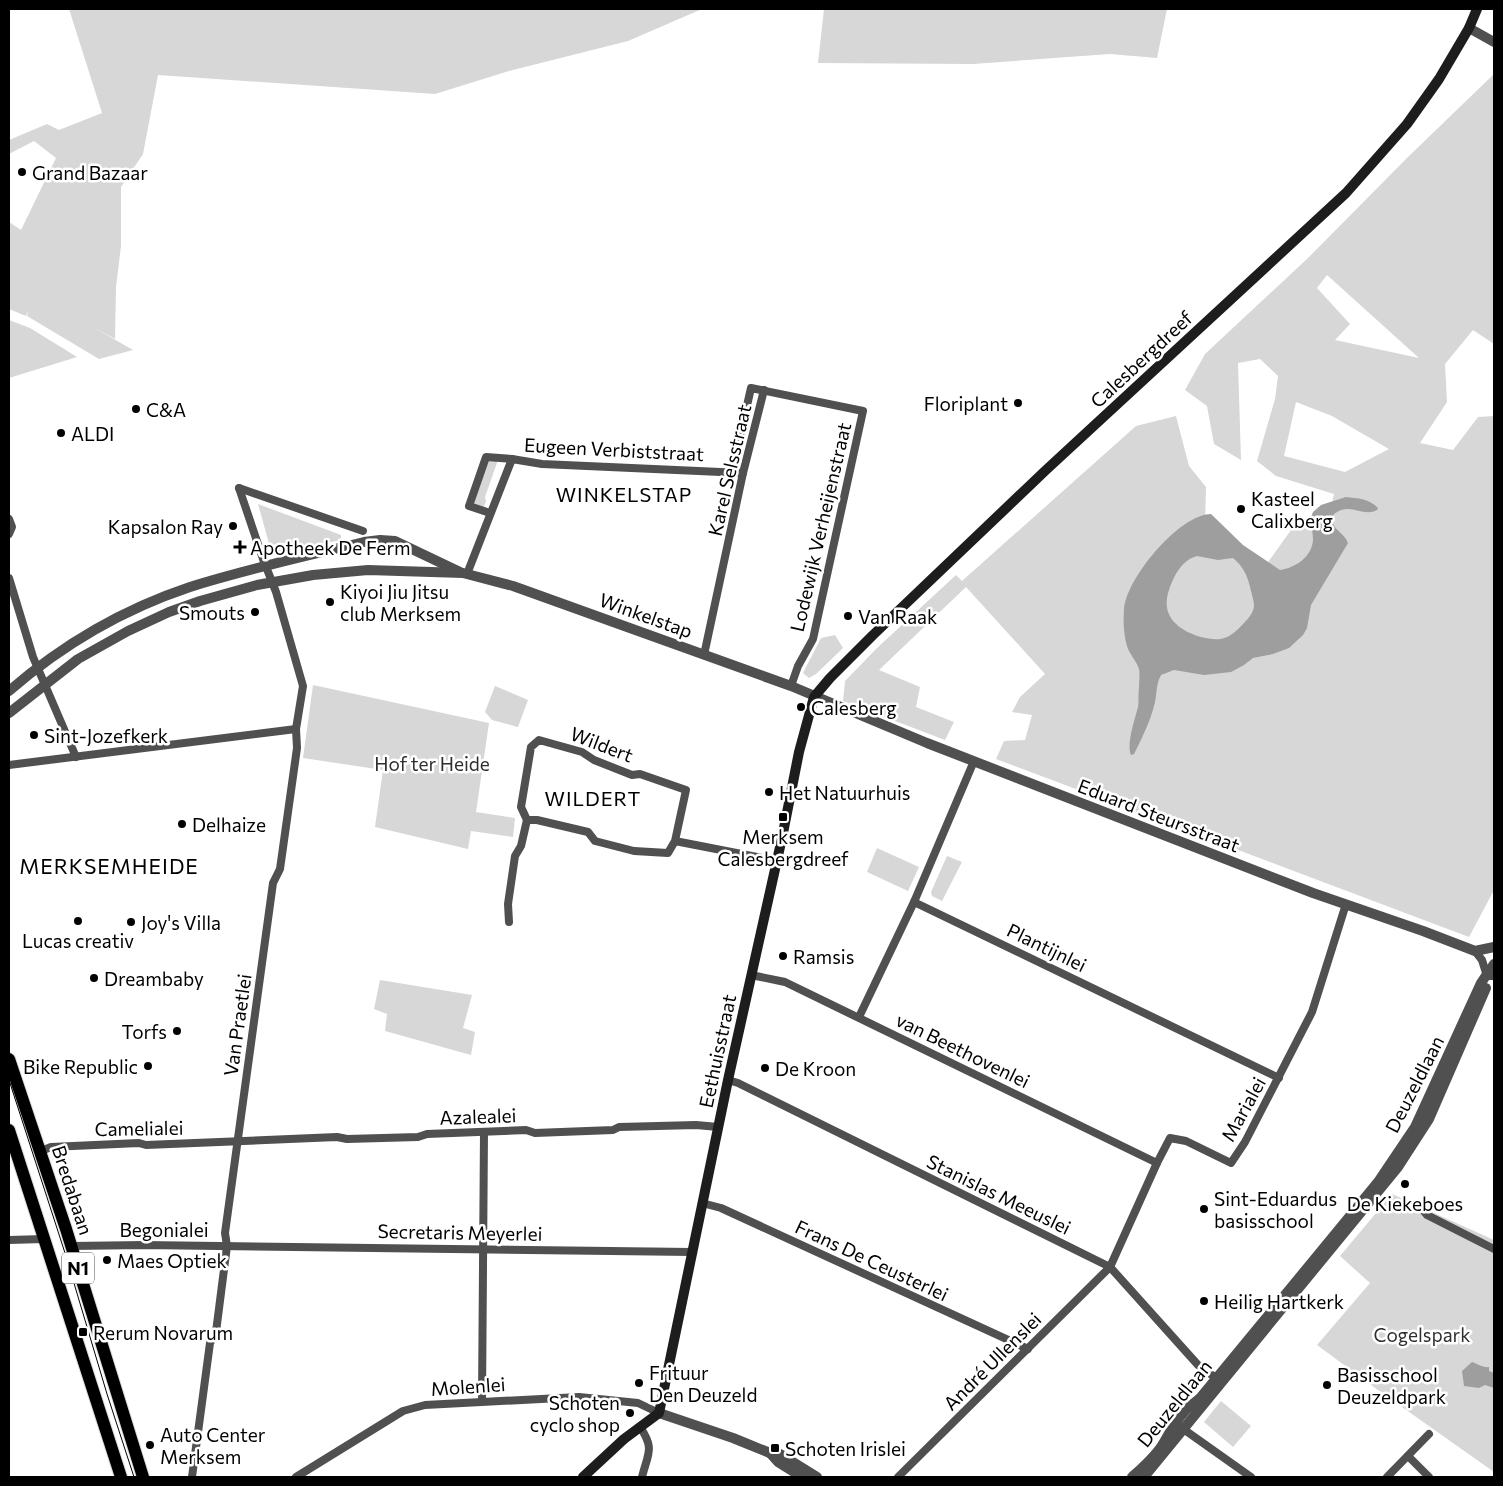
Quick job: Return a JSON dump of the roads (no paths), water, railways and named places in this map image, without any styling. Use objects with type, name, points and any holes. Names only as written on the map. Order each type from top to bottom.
[{"type":"main road","name":"Calesbergdreef","points":[[814,697],[845,662],[1046,470],[1346,193],[1407,124],[1439,80],[1478,9]]},
{"type":"main road","name":"Eethuisstraat","points":[[659,1413],[718,1127],[799,752],[814,697]]},
{"type":"main road","name":"Bredabaan","points":[[9,1059],[72,1246],[143,1477]]},
{"type":"main road","name":"N1","points":[[9,1130],[121,1477]]},
{"type":"main road","points":[[583,1477],[624,1439],[659,1413]]},
{"type":"street","points":[[1469,28],[1494,42]]},
{"type":"street","name":"Karel Selsstraat","points":[[704,654],[743,473],[764,390],[751,388],[732,472]]},
{"type":"street","name":"Lodewijk Verheijenstraat","points":[[764,390],[863,411],[813,639],[798,666],[791,686]]},
{"type":"street","name":"Eugeen Verbiststraat","points":[[490,513],[468,506],[486,457],[542,464],[743,473]]},
{"type":"street","name":"Eugeen Verbiststraat","points":[[465,574],[512,459]]},
{"type":"street","points":[[266,567],[239,488],[363,531]]},
{"type":"street","points":[[9,519],[12,526],[9,534]]},
{"type":"street","name":"Winkelstap","points":[[9,691],[67,646],[99,627],[142,606],[190,587],[364,542],[380,540],[395,541],[465,574],[513,586],[791,686],[814,697]]},
{"type":"street","name":"Van Praetlei","points":[[192,1477],[210,1343],[216,1332],[227,1246],[225,1233],[273,883],[280,869],[286,828],[297,748],[296,729],[303,686],[272,581],[266,567]]},
{"type":"street","name":"Winkelstap","points":[[9,713],[78,659],[128,631],[169,612],[200,601],[272,581],[313,574],[368,570],[465,574]]},
{"type":"street","points":[[9,578],[44,685],[76,757]]},
{"type":"street","name":"Eduard Steursstraat","points":[[814,697],[1304,890],[1474,951]]},
{"type":"street","points":[[9,765],[296,729]]},
{"type":"street","name":"Wildert","points":[[509,922],[508,904],[515,856],[521,846],[527,820],[521,807],[530,747],[539,740],[582,752],[594,760],[632,775],[640,774],[686,790],[675,841]]},
{"type":"street","points":[[859,1017],[914,902],[974,761]]},
{"type":"street","points":[[527,820],[538,820],[588,832],[595,841],[634,851],[668,853],[675,841],[776,861]]},
{"type":"street","name":"Plantijnlei","points":[[914,902],[1279,1078]]},
{"type":"street","name":"Marialei","points":[[1110,1267],[1170,1138],[1186,1141],[1231,1163],[1246,1142],[1312,1012],[1346,904]]},
{"type":"street","points":[[1474,951],[1494,947]]},
{"type":"street","points":[[1474,951],[1482,960],[1491,976]]},
{"type":"street","name":"Deuzeldlaan","points":[[1144,1477],[1180,1426],[1390,1177],[1429,1119],[1433,1099],[1481,983],[1491,976],[1494,964]]},
{"type":"street","name":"van Beethovenlei","points":[[751,975],[786,982],[1157,1163]]},
{"type":"street","name":"Stanislas Meeuslei","points":[[728,1080],[1110,1267],[1198,1365],[1219,1380]]},
{"type":"street","name":"Azalealei","points":[[238,1141],[337,1137],[347,1139],[418,1137],[427,1134],[526,1130],[535,1133],[696,1125],[718,1127]]},
{"type":"street","points":[[482,1401],[484,1132]]},
{"type":"street","name":"Camelialei","points":[[41,1151],[51,1147],[139,1143],[146,1145],[228,1143],[238,1141]]},
{"type":"street","name":"Frans De Ceusterlei","points":[[702,1203],[721,1208],[1028,1349]]},
{"type":"street","points":[[1420,1206],[1427,1215],[1494,1249]]},
{"type":"street","points":[[9,1240],[44,1239]]},
{"type":"street","name":"Begonialei","points":[[72,1246],[227,1246]]},
{"type":"street","name":"Secretaris Meyerlei","points":[[227,1246],[692,1252]]},
{"type":"street","name":"André Ullenslei","points":[[898,1477],[1110,1267]]},
{"type":"street","name":"Molenlei","points":[[296,1477],[403,1411],[424,1404],[579,1397],[638,1403],[659,1413]]},
{"type":"street","points":[[659,1413],[733,1438],[770,1453],[780,1454],[817,1477]]},
{"type":"street","points":[[1180,1426],[1251,1477]]},
{"type":"street","name":"Deuzeldlaan","points":[[1132,1477],[1144,1467],[1163,1443],[1166,1436],[1180,1426]]},
{"type":"street","points":[[640,1427],[648,1440],[650,1449],[642,1477]]},
{"type":"street","points":[[1387,1477],[1429,1434]]},
{"type":"street","points":[[770,1453],[778,1462],[802,1477]]},
{"type":"street","points":[[1408,1456],[1429,1477]]},
{"type":"tram line","points":[[9,1080],[134,1477]]},
{"type":"place","name":"Grand Bazaar","points":[[22,172]]},
{"type":"place","name":"Floriplant","points":[[1018,403]]},
{"type":"place","name":"C&A","points":[[136,409]]},
{"type":"place","name":"ALDI","points":[[61,433]]},
{"type":"place","name":"Kasteel Calixberg","points":[[1241,509]]},
{"type":"place","name":"Kapsalon Ray","points":[[233,526]]},
{"type":"place","name":"Apotheek De Ferm","points":[[240,547]]},
{"type":"place","name":"Kiyoi Jiu Jitsu club Merksem","points":[[330,602]]},
{"type":"place","name":"Smouts","points":[[255,612]]},
{"type":"place","name":"Van Raak","points":[[848,616]]},
{"type":"place","name":"Calesberg","points":[[801,707]]},
{"type":"place","name":"Sint-Jozefkerk","points":[[34,735]]},
{"type":"place","name":"Het Natuurhuis","points":[[769,792]]},
{"type":"place","name":"Merksem Calesbergdreef","points":[[783,817]]},
{"type":"place","name":"Delhaize","points":[[182,824]]},
{"type":"place","name":"Lucas creativ","points":[[78,921]]},
{"type":"place","name":"Joy's Villa","points":[[131,922]]},
{"type":"place","name":"Ramsis","points":[[783,956]]},
{"type":"place","name":"Dreambaby","points":[[94,978]]},
{"type":"place","name":"Torfs","points":[[177,1031]]},
{"type":"place","name":"Bike Republic","points":[[148,1066]]},
{"type":"place","name":"De Kroon","points":[[765,1068]]},
{"type":"place","name":"De Kiekeboes","points":[[1405,1184]]},
{"type":"place","name":"Sint-Eduardus basisschool","points":[[1204,1209]]},
{"type":"place","name":"Maes Optiek","points":[[107,1260]]},
{"type":"place","name":"Heilig Hartkerk","points":[[1204,1301]]},
{"type":"place","name":"Rerum Novarum","points":[[83,1332]]},
{"type":"place","name":"Frituur Den Deuzeld","points":[[639,1383]]},
{"type":"place","name":"Basisschool Deuzeldpark","points":[[1327,1385]]},
{"type":"place","name":"Schoten cyclo shop","points":[[630,1413]]},
{"type":"place","name":"Auto Center Merksem","points":[[150,1445]]},
{"type":"place","name":"Schoten Irislei","points":[[775,1448]]},
{"type":"district","name":"WINKELSTAP","points":[[624,494]]},
{"type":"district","name":"WILDERT","points":[[593,798]]},
{"type":"district","name":"MERKSEMHEIDE","points":[[109,865]]},
{"type":"park label","name":"Hof ter Heide","points":[[432,763]]},
{"type":"park label","name":"Cogelspark","points":[[1422,1334]]}]
